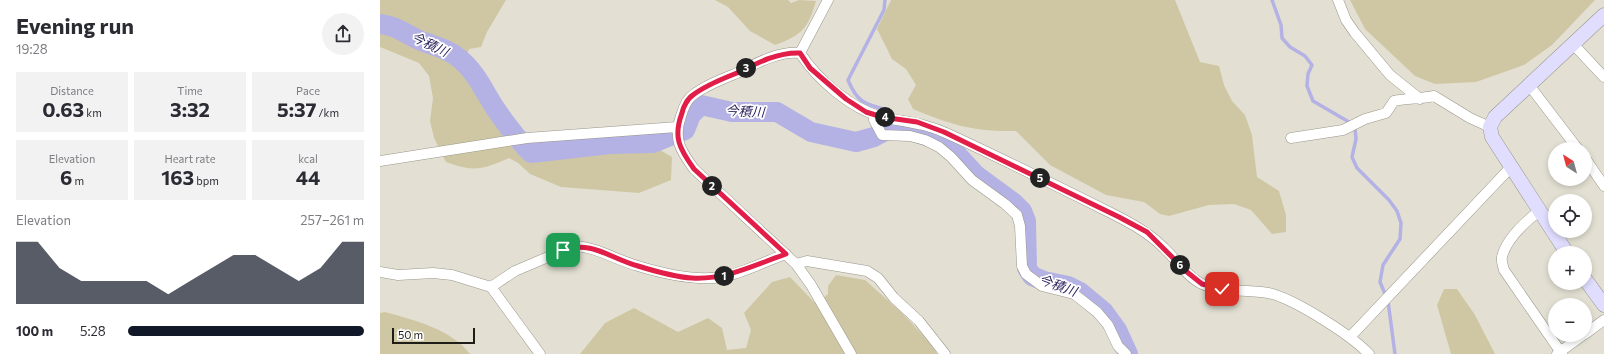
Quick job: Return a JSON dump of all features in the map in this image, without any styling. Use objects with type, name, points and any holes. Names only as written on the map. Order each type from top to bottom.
[{"type":"street","points":[[800,53],[828,0]]},
{"type":"street","points":[[1338,0],[1346,20],[1355,33],[1390,75],[1420,100]]},
{"type":"street","points":[[1562,246],[1492,137],[1490,127],[1494,117],[1604,15]]},
{"type":"street","points":[[1573,44],[1604,77]]},
{"type":"street","points":[[800,53],[788,52],[766,59],[708,86],[692,96],[683,109],[677,127],[677,140],[683,154],[694,169],[796,264],[811,285],[851,354]]},
{"type":"street","points":[[800,53],[810,68],[846,99],[866,112],[917,122],[944,132],[1147,232],[1187,272],[1202,284],[1222,289],[1270,294],[1291,302],[1350,337],[1369,354]]},
{"type":"street","points":[[1529,85],[1573,142]]},
{"type":"street","points":[[1291,138],[1343,130],[1365,119],[1386,113],[1394,101],[1404,99],[1420,100],[1434,96],[1470,118],[1490,127]]},
{"type":"street","points":[[874,114],[874,120],[882,135],[910,136],[925,140],[939,147],[951,157],[972,180],[1017,215],[1020,226],[1022,266],[1026,274],[1042,286],[1074,294],[1091,307],[1108,325],[1118,346],[1126,354]]},
{"type":"street","points":[[380,161],[527,138],[677,127]]},
{"type":"street","points":[[1350,337],[1511,167]]},
{"type":"street","points":[[1592,168],[1604,186]]},
{"type":"street","points":[[1539,211],[1528,220],[1507,245],[1502,259],[1504,270],[1560,353],[1574,342]]},
{"type":"street","points":[[491,287],[515,271],[574,246],[584,246],[604,252],[637,266],[690,278],[723,277],[786,254]]},
{"type":"street","points":[[796,264],[807,261],[867,271],[878,278],[894,298],[919,320],[946,354]]},
{"type":"street","points":[[380,272],[398,275],[434,273],[452,275],[491,287],[540,354]]},
{"type":"street","points":[[1592,289],[1604,305]]},
{"type":"street","points":[[1592,328],[1604,320]]},
{"type":"shaded area","points":[[380,0],[506,0],[487,32],[481,47],[469,49],[464,64],[480,96],[507,128],[527,157],[650,144],[672,157],[671,180],[639,193],[561,187],[530,174],[518,163],[509,158],[492,165],[478,168],[463,167],[446,162],[434,138],[430,121],[433,98],[429,76],[419,63],[380,47]]},
{"type":"shaded area","points":[[715,0],[788,0],[791,3],[799,0],[816,1],[807,25],[803,30],[792,38],[775,45],[750,31],[728,7]]},
{"type":"shaded area","points":[[891,0],[1175,0],[1200,62],[1219,66],[1224,85],[1232,101],[1245,115],[1252,135],[1257,177],[1279,191],[1286,215],[1286,232],[1272,234],[1251,210],[1234,204],[1209,205],[1169,216],[1160,214],[1144,202],[1106,195],[1050,165],[1016,131],[975,129],[951,123],[913,109],[908,99],[916,85],[906,69],[892,59],[877,29]]},
{"type":"shaded area","points":[[1350,0],[1595,0],[1552,45],[1524,65],[1476,82],[1435,84],[1415,76],[1365,29]]},
{"type":"shaded area","points":[[836,275],[865,280],[902,313],[933,346],[937,354],[580,354],[605,323],[634,308],[678,332],[708,318],[722,328],[727,350],[746,348],[751,330],[744,313],[772,282],[790,277],[816,304],[828,294],[828,286]]},
{"type":"shaded area","points":[[1444,289],[1457,289],[1475,315],[1495,354],[1451,354],[1437,305]]},
{"type":"shaded area","points":[[385,312],[420,322],[442,332],[462,345],[470,354],[380,354],[380,313]]},
{"type":"waterway","points":[[885,0],[884,10],[848,80],[858,98],[867,104],[887,110],[884,125],[889,129]]},
{"type":"waterway","points":[[1272,0],[1281,25],[1282,38],[1290,47],[1305,56],[1312,65],[1308,74],[1307,86],[1313,101],[1349,122],[1355,129],[1356,139],[1352,157],[1357,168],[1389,200],[1397,211],[1401,223],[1400,239],[1383,265],[1380,282],[1388,301],[1395,354]]},
{"type":"waterway","name":"今積川","points":[[380,24],[396,28],[419,40],[445,50],[455,55],[466,64],[508,126],[531,153],[610,144],[653,143],[685,130],[691,115],[701,105],[732,112],[777,112],[811,132],[856,142],[874,137],[889,129],[908,130],[935,139],[951,148],[976,175],[1014,203],[1022,211],[1026,221],[1027,268],[1032,276],[1044,281],[1068,286],[1080,292],[1104,312],[1117,330],[1128,354]]},
{"type":"route","points":[[563,250],[574,246],[584,246],[604,252],[637,266],[690,278],[723,277],[786,254],[694,169],[683,154],[677,140],[677,127],[683,109],[692,96],[708,86],[741,70],[766,59],[788,52],[800,53],[810,68],[846,99],[866,112],[882,117],[917,122],[944,132],[1119,217],[1147,232],[1164,247],[1187,272],[1202,284],[1222,289]]}]
